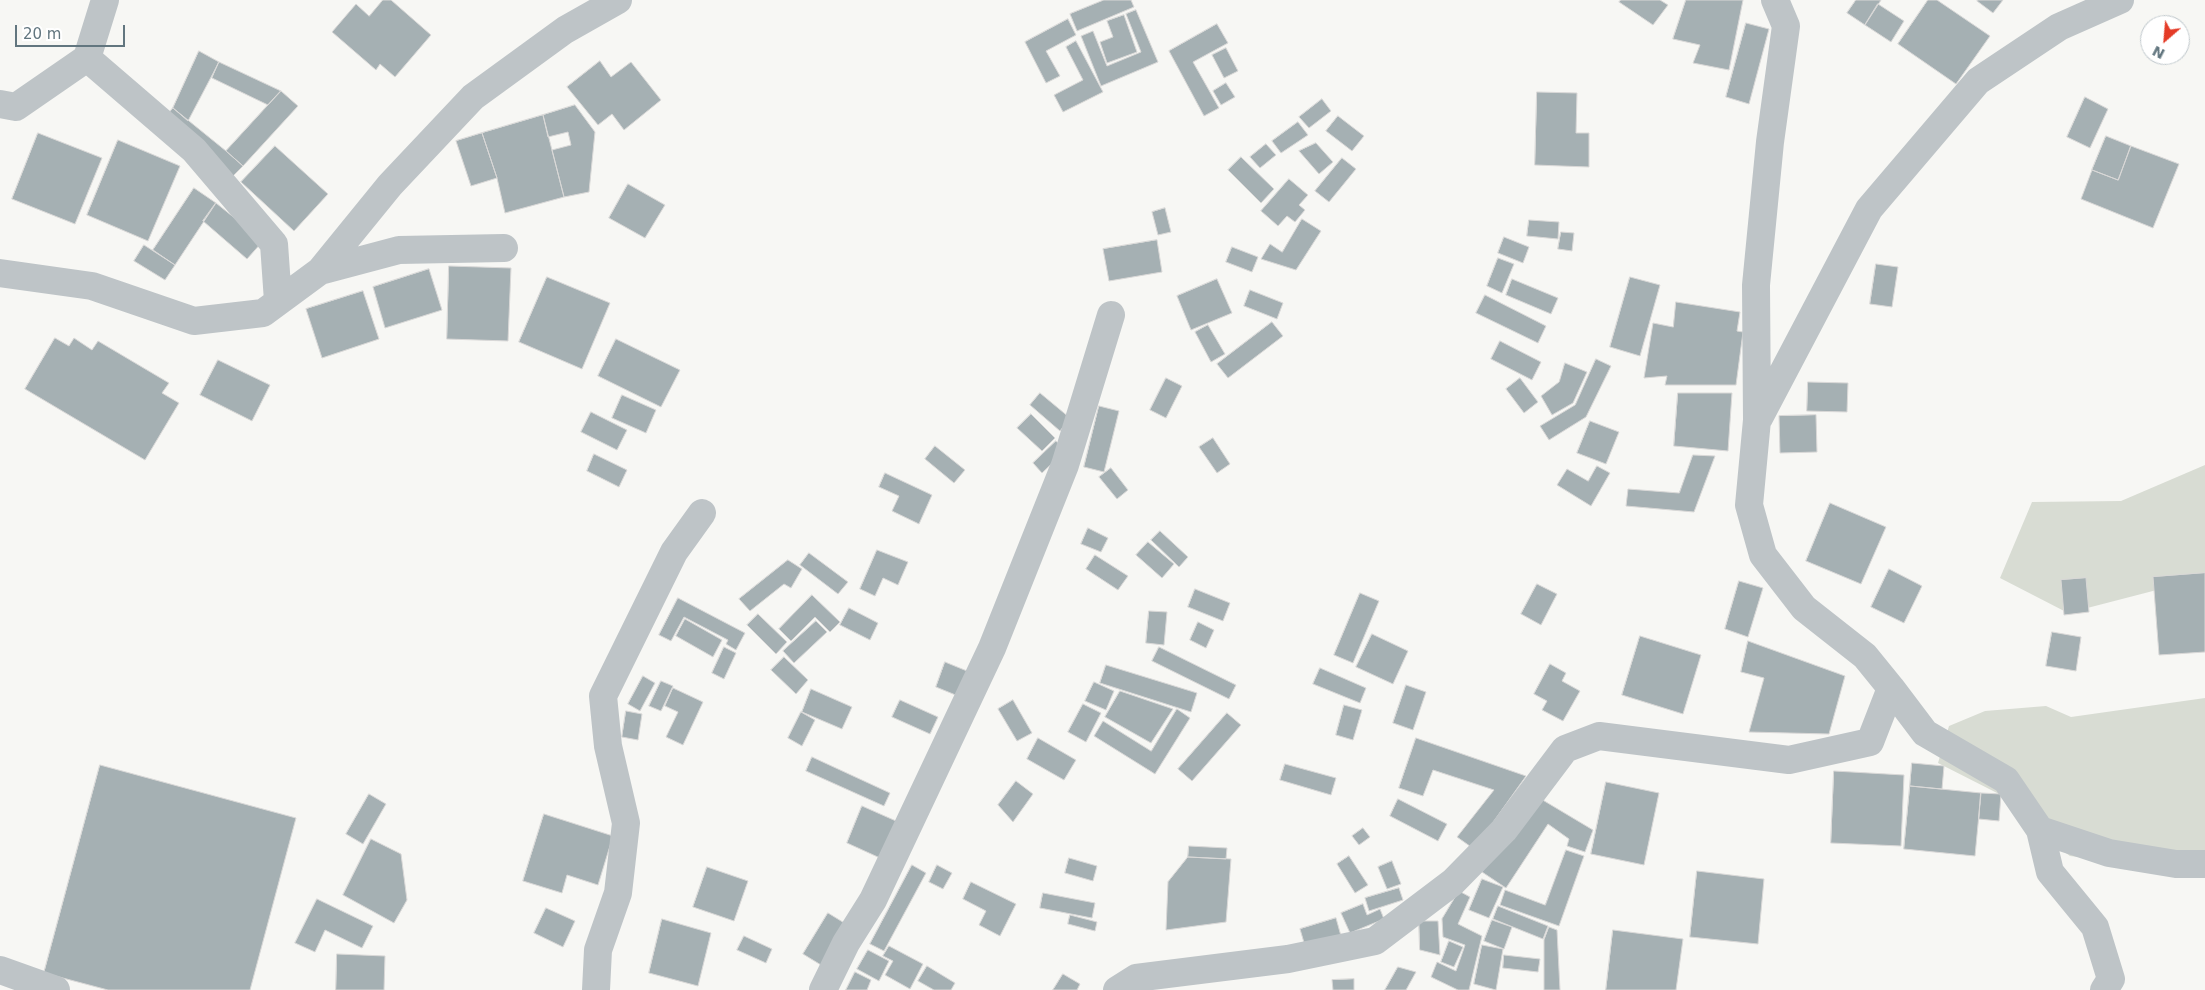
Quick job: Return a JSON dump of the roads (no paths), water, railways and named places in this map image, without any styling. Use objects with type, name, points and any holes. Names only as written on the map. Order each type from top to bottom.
[{"type":"street","points":[[0,104],[16,107],[87,58],[106,0]]},
{"type":"street","points":[[0,273],[92,286],[194,321],[263,313],[320,271],[390,185],[473,97],[565,30],[618,0]]},
{"type":"street","points":[[1775,0],[1786,26],[1770,142],[1756,285],[1758,420],[1749,505],[1763,556],[1804,608],[1865,656],[1925,732],[2006,780],[2040,830],[2050,872],[2095,927],[2111,979],[2104,990]]},
{"type":"street","points":[[1758,420],[1869,210],[1978,81],[2059,27],[2120,0]]},
{"type":"street","points":[[87,58],[194,150],[274,244],[278,301]]},
{"type":"street","points":[[320,271],[399,250],[504,248]]},
{"type":"street","points":[[823,990],[846,944],[873,900],[992,648],[1065,465],[1111,315]]},
{"type":"street","points":[[596,990],[598,950],[618,893],[626,823],[608,746],[603,696],[674,552],[702,513]]},
{"type":"street","points":[[1117,990],[1136,978],[1288,959],[1375,941],[1453,882],[1504,830],[1565,749],[1599,736],[1789,760],[1870,742],[1891,688]]},
{"type":"street","points":[[2040,830],[2110,853],[2176,864],[2205,864]]},
{"type":"street","points":[[0,970],[56,990]]}]
